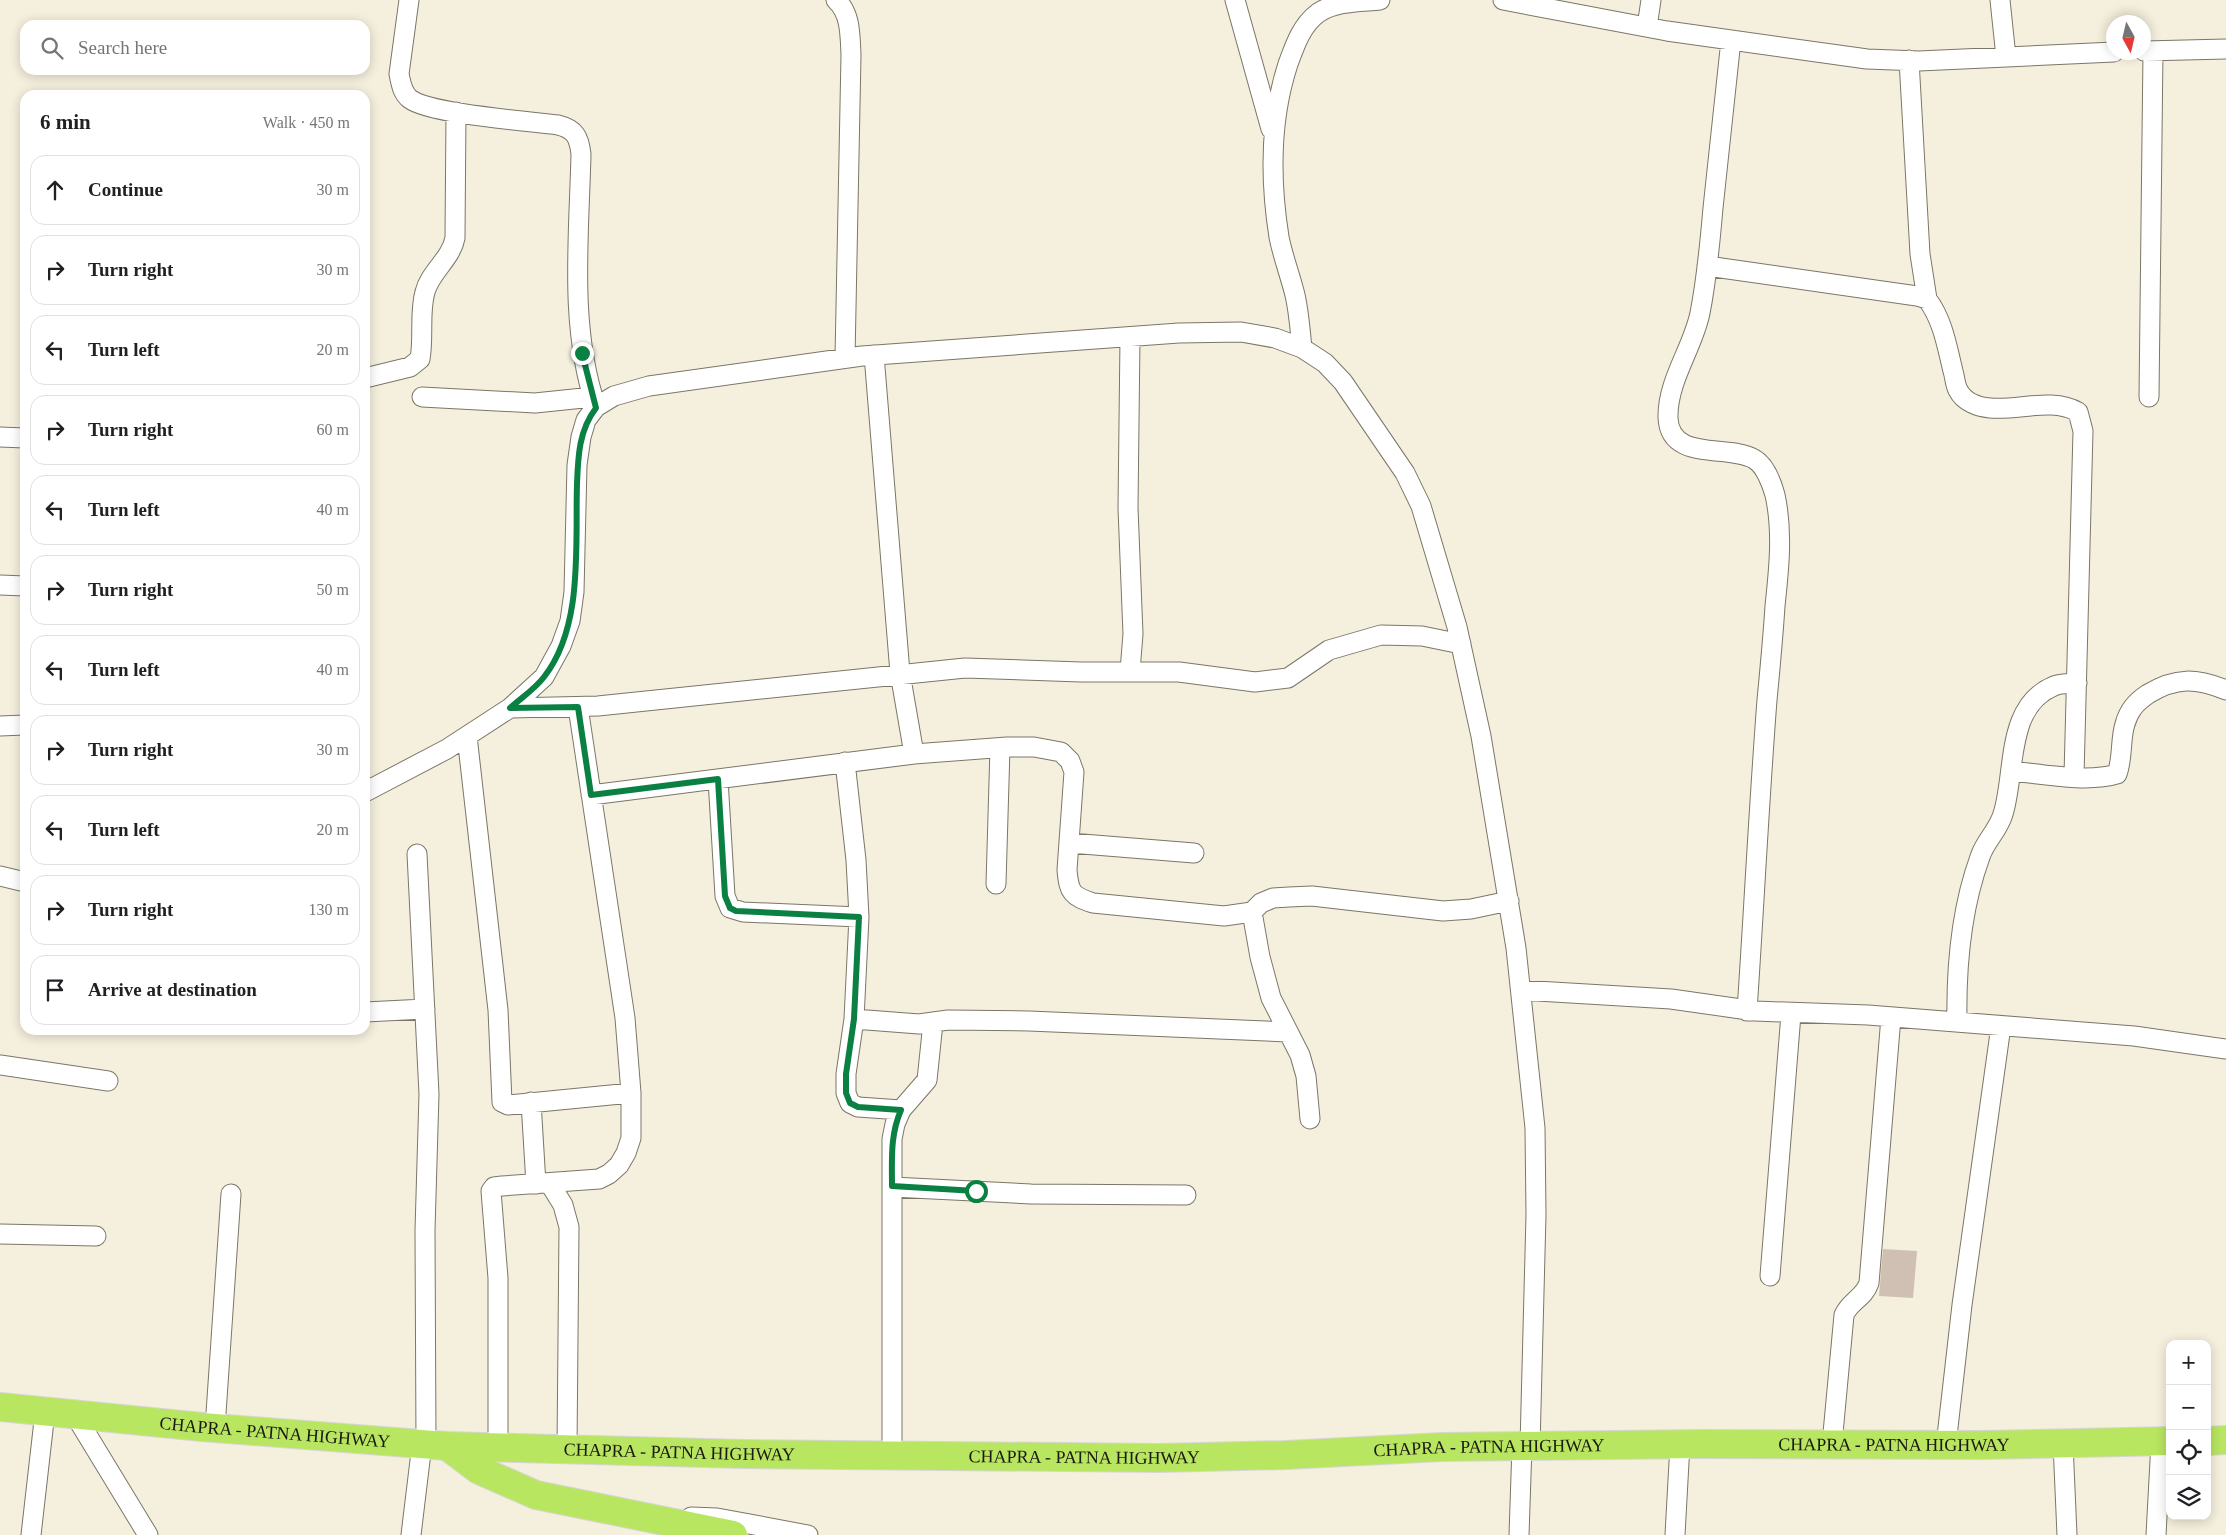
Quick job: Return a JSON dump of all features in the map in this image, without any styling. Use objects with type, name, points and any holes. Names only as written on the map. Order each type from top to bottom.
[{"type":"highway","name":"CHAPRA - PATNA HIGHWAY","points":[[0,1407],[215,1428],[432,1445],[892,1456],[1160,1458],[1526,1446],[2166,1441]]},
{"type":"highway","points":[[2211,1441],[2226,1440]]},
{"type":"highway","points":[[432,1445],[479,1470],[536,1495],[713,1534]]},
{"type":"street","points":[[370,789],[447,749],[510,708],[544,677],[561,646],[570,621],[574,592],[579,455],[586,420],[594,402],[582,353],[578,319],[581,154],[578,137],[573,130],[558,125],[456,112],[417,103],[408,98],[404,92],[400,74],[409,0]]},
{"type":"street","points":[[836,0],[844,7],[849,24],[851,55],[845,358]]},
{"type":"street","points":[[1236,0],[1274,140]]},
{"type":"street","points":[[1302,348],[1295,296],[1284,261],[1274,195],[1274,140],[1281,88],[1303,28],[1320,12],[1332,6],[1380,0]]},
{"type":"street","points":[[1503,0],[1528,2],[1647,27],[1866,59],[1909,60],[2106,52]]},
{"type":"street","points":[[1647,27],[1651,0]]},
{"type":"street","points":[[2000,0],[2006,57]]},
{"type":"street","points":[[1731,40],[1707,266],[1694,340],[1674,385],[1669,402],[1668,420],[1671,432],[1682,444],[1694,448],[1741,454],[1756,460],[1774,491],[1779,532],[1747,1011]]},
{"type":"street","points":[[2151,51],[2226,49]]},
{"type":"street","points":[[1909,60],[1919,245],[1927,300],[1940,321],[1958,390],[1966,400],[1978,406],[1991,408],[2070,407],[2078,412],[2081,420],[2074,776]]},
{"type":"street","points":[[2148,60],[2149,397]]},
{"type":"street","points":[[370,377],[410,367],[420,359],[425,292],[451,250],[455,238],[456,112]]},
{"type":"street","points":[[1707,266],[1917,296],[1927,300]]},
{"type":"street","points":[[422,397],[535,403],[594,402],[650,386],[845,358],[1130,337],[1241,332],[1275,338],[1302,348],[1325,363],[1343,382],[1405,473],[1421,506],[1461,644],[1481,736],[1521,990],[1535,1128],[1536,1166],[1526,1446],[1520,1535]]},
{"type":"street","points":[[1130,337],[1128,508],[1133,634],[1130,672]]},
{"type":"street","points":[[874,355],[900,673],[914,754]]},
{"type":"street","points":[[0,437],[20,438]]},
{"type":"street","points":[[0,585],[20,586]]},
{"type":"street","points":[[510,708],[578,707],[900,673],[965,668],[1178,672],[1255,682],[1275,681],[1288,678],[1329,650],[1381,634],[1422,636],[1461,644]]},
{"type":"street","points":[[2011,771],[2107,777],[2117,774],[2120,765],[2122,734],[2131,710],[2137,701],[2165,684],[2180,681],[2200,682],[2226,690]]},
{"type":"street","points":[[1957,1022],[1960,948],[1971,886],[1982,852],[1997,831],[2004,813],[2018,730],[2032,703],[2043,692],[2056,685],[2077,683]]},
{"type":"street","points":[[498,1448],[498,1278],[492,1189],[497,1187],[599,1180],[619,1165],[626,1153],[630,1138],[631,1093],[625,1018],[578,707]]},
{"type":"street","points":[[0,726],[20,725]]},
{"type":"street","points":[[467,736],[498,1010],[501,1099],[505,1105],[631,1093]]},
{"type":"street","points":[[591,795],[914,754],[1034,747],[1061,752],[1070,761],[1074,772],[1067,870],[1069,887],[1076,898],[1093,903],[1224,916],[1252,912],[1261,904],[1273,898],[1297,896],[1444,911],[1471,909],[1508,901]]},
{"type":"street","points":[[996,884],[1000,748]]},
{"type":"street","points":[[846,762],[856,860],[859,917],[854,1019],[846,1074],[846,1093],[850,1103],[858,1107],[901,1110]]},
{"type":"street","points":[[718,779],[725,896],[730,908],[743,912],[859,917]]},
{"type":"street","points":[[1070,842],[1194,853]]},
{"type":"street","points":[[411,1535],[432,1445],[425,1230],[429,1094],[417,854]]},
{"type":"street","points":[[0,876],[20,881]]},
{"type":"street","points":[[1252,912],[1260,957],[1271,998],[1300,1056],[1306,1076],[1310,1119]]},
{"type":"street","points":[[1521,990],[1662,998],[1747,1011],[1891,1017],[2134,1036],[2226,1050]]},
{"type":"street","points":[[370,1012],[425,1008]]},
{"type":"street","points":[[1770,1276],[1792,1014]]},
{"type":"street","points":[[1832,1444],[1844,1315],[1848,1305],[1866,1292],[1869,1283],[1891,1017]]},
{"type":"street","points":[[854,1019],[911,1024],[948,1020],[1029,1021],[1288,1032]]},
{"type":"street","points":[[892,1456],[892,1139],[894,1124],[901,1110],[927,1080],[933,1023]]},
{"type":"street","points":[[1946,1444],[1962,1305],[2001,1026]]},
{"type":"street","points":[[0,1065],[108,1081]]},
{"type":"street","points":[[531,1102],[543,1184],[563,1205],[569,1227],[567,1449]]},
{"type":"street","points":[[892,1186],[1030,1194],[1186,1195]]},
{"type":"street","points":[[215,1428],[231,1194]]},
{"type":"street","points":[[0,1234],[96,1236]]},
{"type":"street","points":[[31,1535],[45,1412]]},
{"type":"street","points":[[76,1415],[148,1535]]},
{"type":"street","points":[[2156,1535],[2166,1441]]},
{"type":"street","points":[[2064,1443],[2067,1535]]},
{"type":"street","points":[[1675,1535],[1680,1444]]},
{"type":"street","points":[[630,1515],[717,1518],[808,1535]]},
{"type":"building","points":[[1883,1249],[1917,1251],[1913,1298],[1879,1296]]},
{"type":"route","points":[[582,353],[596,408],[586,420],[581,437],[578,464],[574,592],[570,621],[561,646],[544,677],[510,708],[578,707],[591,795],[718,779],[725,896],[730,908],[743,912],[859,917],[854,980],[854,1019],[846,1074],[846,1093],[850,1103],[858,1107],[901,1110],[894,1124],[892,1139],[892,1186],[976,1191]]}]
